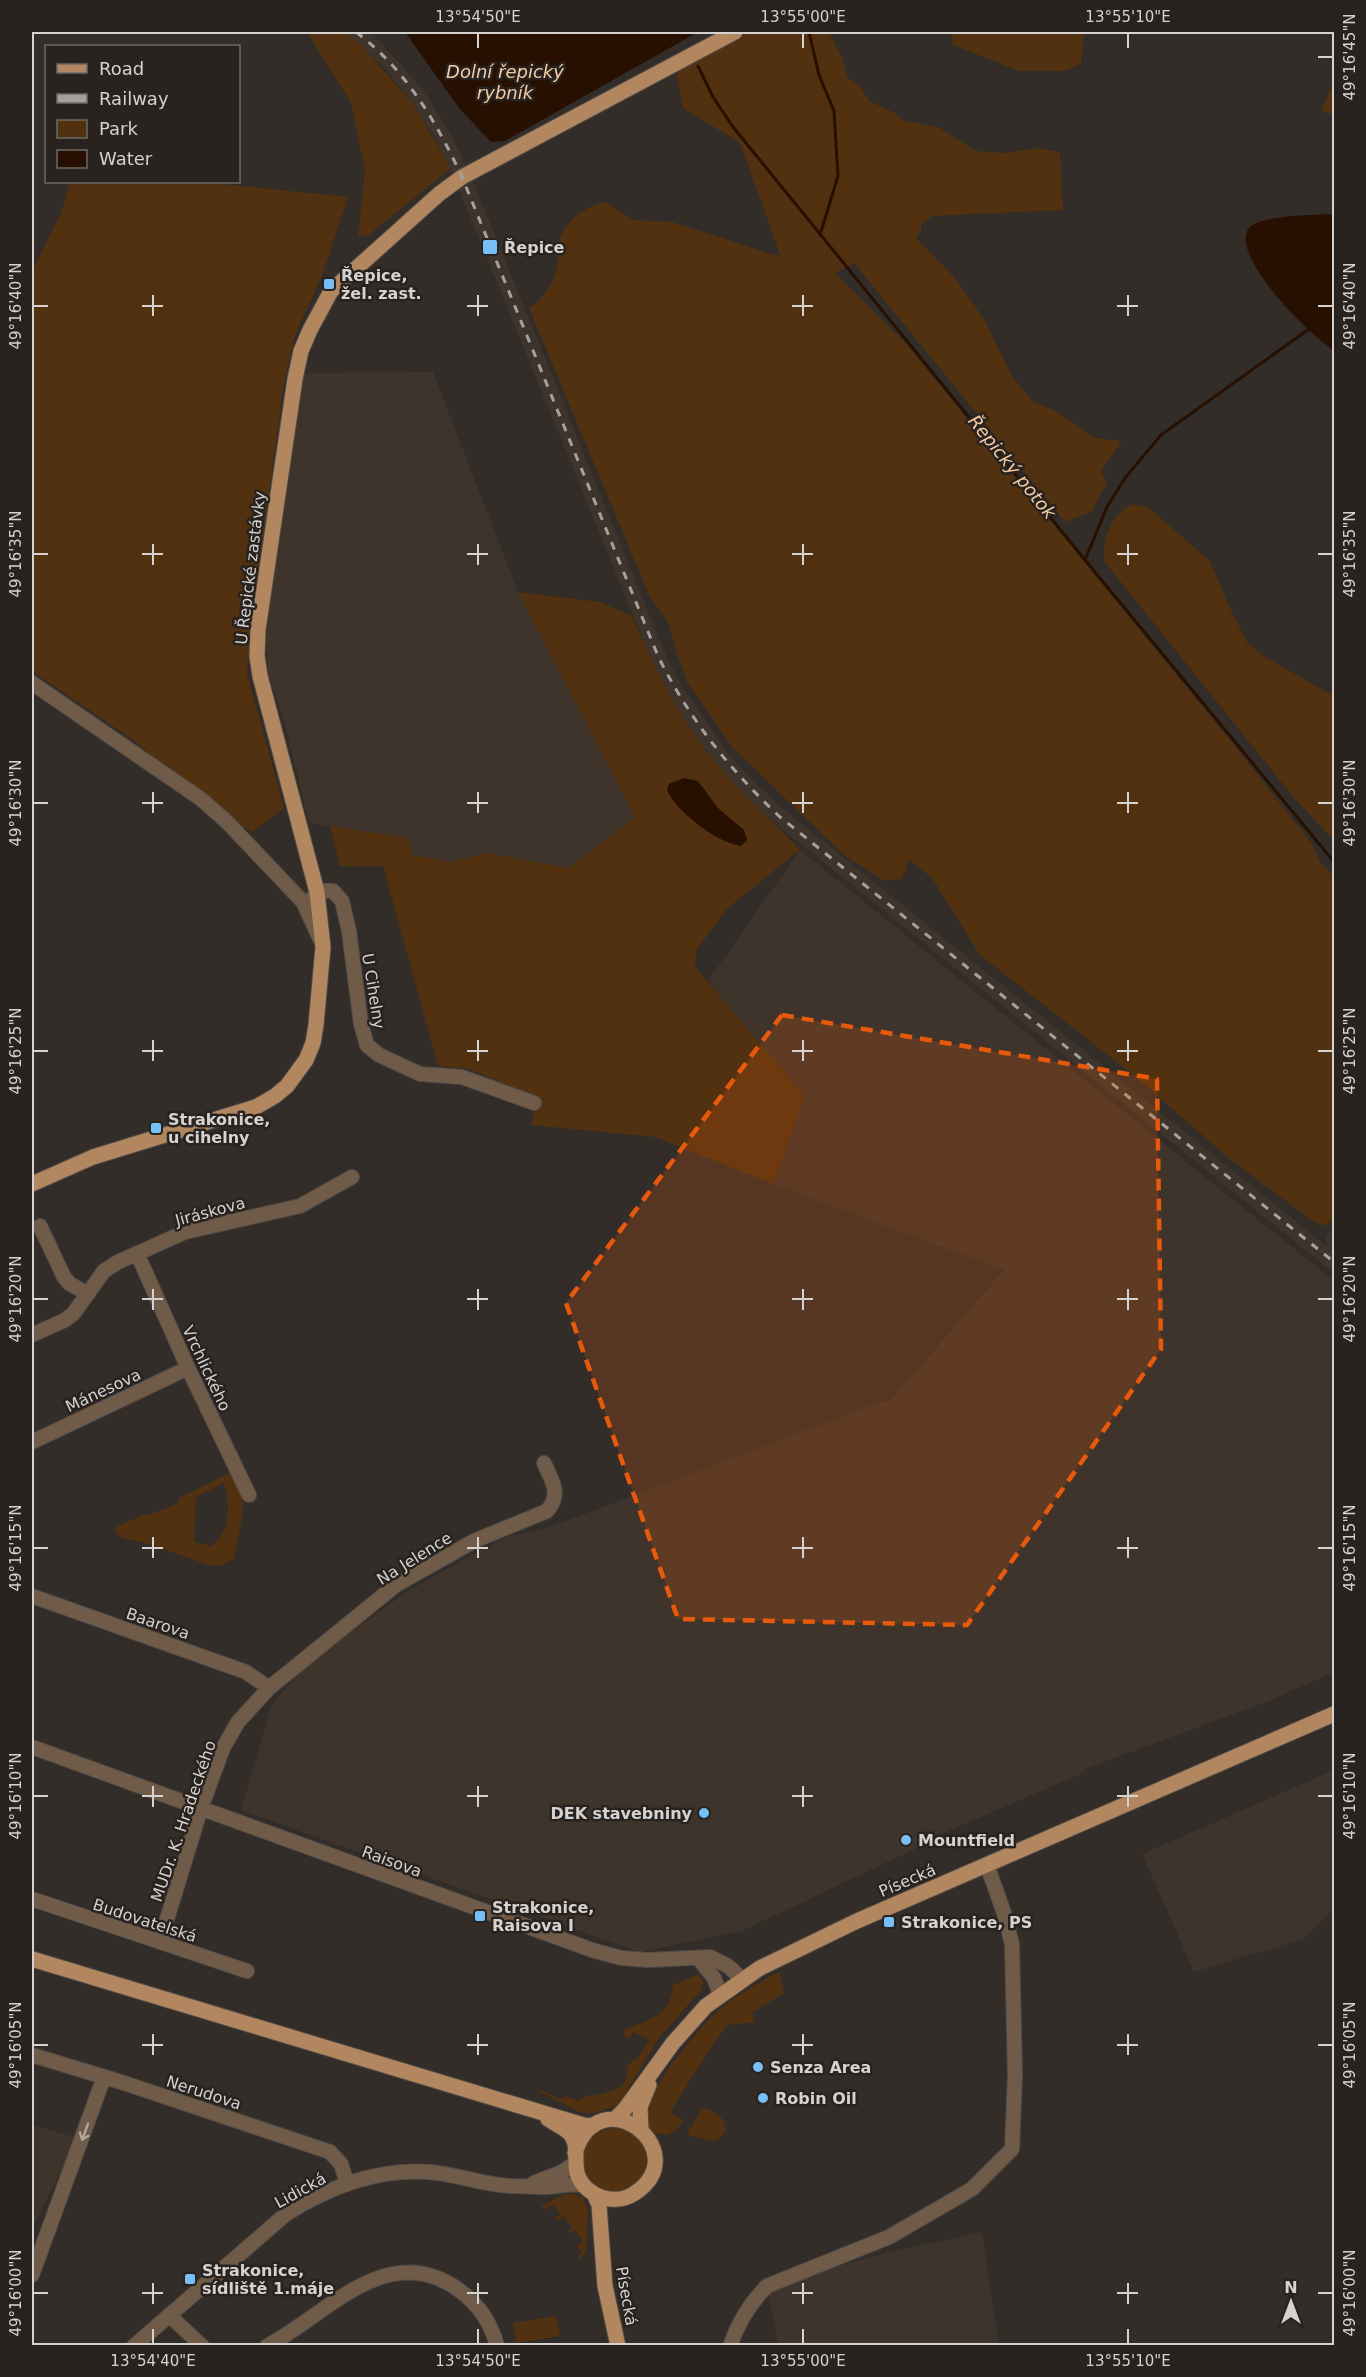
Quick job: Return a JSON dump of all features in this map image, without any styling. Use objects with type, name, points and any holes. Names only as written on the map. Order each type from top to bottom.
[{"type":"main road","name":"U Řepické zastávky","points":[[32,1184],[93,1157],[256,1107],[275,1096],[298,1073],[313,1043],[323,947],[316,892],[257,656],[258,630],[290,408],[302,351],[310,330],[331,291],[444,190],[462,177],[735,32]]},
{"type":"main road","name":"Písecká","points":[[615,2119],[625,2109],[687,2025],[720,1994],[742,1979],[821,1938],[990,1872],[1335,1714]]},
{"type":"main road","points":[[32,1959],[528,2107],[583,2125],[592,2126],[615,2119],[633,2124],[641,2129],[650,2140],[655,2164],[651,2177],[643,2188],[632,2196],[619,2199],[602,2198],[589,2190],[578,2175],[574,2143],[567,2132],[528,2107]]},
{"type":"main road","name":"Písecká","points":[[641,2129],[640,2107],[657,2066]]},
{"type":"main road","points":[[575,2158],[578,2142],[592,2126]]},
{"type":"main road","name":"Písecká","points":[[589,2190],[599,2205],[606,2286],[618,2346]]},
{"type":"main road","name":"Písecká","points":[[603,2252],[612,2209],[619,2199]]},
{"type":"street","points":[[32,683],[201,799],[227,822],[303,902],[323,947]]},
{"type":"street","name":"U Cihelny","points":[[316,892],[333,891],[342,901],[349,931],[361,1024],[367,1045],[379,1055],[420,1074],[462,1077],[534,1103]]},
{"type":"street","points":[[303,902],[311,900],[316,892]]},
{"type":"street","name":"Jiráskova","points":[[32,1335],[65,1320],[79,1307],[110,1266],[185,1232],[300,1206],[352,1177]]},
{"type":"street","points":[[40,1226],[64,1277],[70,1284],[87,1294]]},
{"type":"street","name":"Vrchlického","points":[[136,1254],[249,1495]]},
{"type":"street","name":"Mánesova","points":[[32,1442],[188,1368]]},
{"type":"street","name":"Na Jelence","points":[[269,1688],[396,1585],[474,1541],[547,1511],[554,1503],[556,1492],[544,1462]]},
{"type":"street","name":"Baarova","points":[[32,1596],[246,1672],[269,1688]]},
{"type":"street","name":"MUDr. K. Hradeckého","points":[[160,1942],[201,1808],[223,1748],[251,1706],[269,1688]]},
{"type":"street","name":"Raisova","points":[[32,1748],[592,1950],[621,1958],[648,1960],[710,1957],[720,1961],[742,1979]]},
{"type":"street","points":[[730,2346],[736,2327],[767,2286],[889,2237],[972,2189],[1012,2149],[1015,2075],[1012,1944],[990,1872]]},
{"type":"street","name":"Budovatelská","points":[[32,1899],[248,1971]]},
{"type":"street","points":[[699,1959],[714,1978],[720,1994]]},
{"type":"street","name":"Nerudova","points":[[32,2055],[330,2151],[339,2160],[347,2183]]},
{"type":"street","points":[[32,2275],[104,2077]]},
{"type":"street","name":"Lidická","points":[[526,2186],[562,2172],[575,2158]]},
{"type":"street","name":"Lidická","points":[[134,2346],[286,2214],[303,2203],[347,2183],[393,2172],[430,2172],[492,2184],[550,2187],[576,2184],[589,2190]]},
{"type":"street","points":[[267,2346],[350,2290],[389,2274],[408,2273],[433,2277],[453,2286],[469,2298],[483,2314],[494,2335],[496,2346]]},
{"type":"street","points":[[169,2315],[202,2346]]},
{"type":"highlighted area","points":[[782,1015],[1157,1079],[1161,1349],[967,1625],[678,1619],[566,1303]]},
{"type":"shaded area","points":[[343,32],[369,32],[374,35],[422,88],[449,131],[470,174],[665,653],[681,685],[729,754],[755,783],[786,811],[1328,1247],[1325,1237],[1334,1225],[1334,1273],[775,823],[743,794],[717,764],[692,732],[667,693],[651,659],[455,180],[435,138],[409,98],[386,70],[363,47]]},
{"type":"shaded area","points":[[433,372],[518,592],[635,817],[569,868],[486,853],[452,862],[412,855],[407,838],[309,823],[285,724],[269,678],[266,637],[302,373]]},
{"type":"shaded area","points":[[800,850],[1334,1281],[1334,1672],[1269,1701],[1085,1769],[1085,1772],[937,1836],[938,1838],[742,1931],[639,1952],[241,1810],[272,1704],[306,1664],[411,1589],[504,1538],[550,1527],[875,1404],[891,1400],[1004,1270],[773,1184],[804,1096],[708,981]]},
{"type":"shaded area","points":[[1334,1770],[1334,1909],[1304,1939],[1194,1972],[1142,1854]]},
{"type":"shaded area","points":[[32,2125],[78,2138],[32,2228]]},
{"type":"shaded area","points":[[982,2232],[999,2345],[778,2345],[768,2292],[818,2271]]},
{"type":"green space","points":[[307,32],[344,32],[362,46],[411,101],[451,168],[369,235],[358,236],[365,171],[351,103]]},
{"type":"green space","points":[[749,32],[829,32],[843,60],[847,77],[860,86],[869,101],[893,112],[905,121],[938,127],[976,151],[1006,153],[1038,148],[1060,152],[1063,210],[932,216],[921,225],[921,231],[916,238],[954,277],[984,319],[1013,378],[1035,403],[1054,410],[1095,438],[1122,441],[1101,471],[1107,483],[1091,512],[1065,522],[854,263],[835,273],[907,345],[1229,739],[1312,844],[1321,864],[1334,876],[1334,1220],[1323,1226],[1310,1219],[1230,1159],[1132,1074],[980,955],[932,878],[909,860],[902,879],[885,881],[844,855],[732,747],[688,683],[668,622],[649,595],[529,308],[540,299],[552,282],[563,231],[574,218],[588,208],[604,202],[634,220],[672,222],[781,257],[740,143],[683,108],[676,71]]},
{"type":"green space","points":[[951,32],[1084,32],[1081,64],[1065,71],[1019,71],[953,45]]},
{"type":"green space","points":[[1334,80],[1334,115],[1321,111]]},
{"type":"green space","points":[[70,183],[213,183],[348,197],[323,273],[295,335],[283,388],[247,674],[284,808],[252,832],[201,799],[136,742],[32,671],[32,271],[61,213]]},
{"type":"green space","points":[[1133,504],[1149,508],[1210,561],[1248,644],[1265,657],[1334,696],[1334,837],[1329,835],[1295,799],[1104,561],[1106,536],[1114,520],[1125,508]]},
{"type":"green space","points":[[518,592],[600,602],[632,616],[669,693],[703,747],[737,786],[800,850],[729,907],[696,950],[695,967],[805,1096],[773,1184],[655,1137],[531,1125],[538,1097],[469,1069],[438,1066],[383,866],[340,866],[330,826],[408,838],[412,855],[452,862],[486,853],[569,868],[635,817]]},
{"type":"green space","points":[[229,1473],[237,1480],[243,1500],[241,1526],[233,1560],[220,1566],[208,1565],[146,1543],[122,1538],[114,1531],[118,1526],[145,1514],[146,1516],[177,1504],[179,1498]],"holes":[[[224,1483],[228,1509],[222,1534],[211,1546],[194,1542],[196,1497]]]},
{"type":"green space","points":[[779,1972],[784,1993],[753,2012],[754,2022],[728,2025],[716,2040],[670,2112],[683,2120],[680,2126],[668,2135],[653,2133],[645,2123],[647,2107],[653,2092],[675,2060],[720,2009],[748,1989]]},
{"type":"green space","points":[[699,1974],[703,1981],[702,1989],[659,2038],[618,2105],[595,2113],[582,2113],[538,2091],[538,2089],[560,2099],[566,2096],[577,2101],[623,2086],[628,2073],[626,2068],[634,2059],[637,2059],[650,2040],[633,2032],[629,2039],[624,2036],[625,2029],[657,2015],[668,2004],[673,1985]]},
{"type":"green space","points":[[705,2108],[717,2114],[725,2124],[725,2133],[716,2141],[689,2136],[688,2132],[702,2109]]},
{"type":"green space","points":[[615,2128],[633,2134],[641,2142],[647,2160],[641,2178],[633,2186],[615,2192],[597,2186],[589,2178],[583,2160],[589,2142],[597,2134]]},
{"type":"green space","points":[[572,2193],[583,2198],[588,2210],[586,2252],[580,2259],[578,2256],[582,2253],[577,2245],[583,2241],[575,2230],[569,2234],[567,2232],[573,2227],[563,2216],[558,2221],[555,2219],[561,2213],[551,2204],[546,2210],[541,2206]]},
{"type":"green space","points":[[556,2316],[560,2336],[516,2343],[513,2323]]},
{"type":"water","name":"Dolní řepický rybník","points":[[405,32],[698,32],[505,141],[491,142],[459,108]]},
{"type":"water","points":[[1334,214],[1334,350],[1308,330],[1275,295],[1250,257],[1246,241],[1249,228],[1264,220],[1289,216]]},
{"type":"water","points":[[684,778],[698,781],[718,808],[744,830],[747,840],[741,846],[731,844],[709,832],[679,807],[667,790],[669,784]]},
{"type":"waterway","points":[[809,32],[819,75],[834,111],[838,176],[820,235]]},
{"type":"waterway","name":"Řepický potok","points":[[698,66],[713,97],[733,127],[1334,862]]},
{"type":"waterway","points":[[1085,560],[1107,507],[1125,478],[1161,435],[1309,329]]},
{"type":"railway","points":[[356,32],[374,47],[405,80],[442,136],[462,177],[658,656],[683,701],[712,742],[744,781],[780,817],[1334,1262]]},
{"type":"place","name":"Řepice","points":[[490,247]]},
{"type":"place","name":"Řepice, žel. zast.","points":[[329,284]]},
{"type":"place","name":"Strakonice, u cihelny","points":[[156,1128]]},
{"type":"place","name":"DEK stavebniny","points":[[704,1813]]},
{"type":"place","name":"Mountfield","points":[[906,1840]]},
{"type":"place","name":"Strakonice, Raisova I","points":[[480,1916]]},
{"type":"place","name":"Strakonice, PS","points":[[889,1922]]},
{"type":"place","name":"Senza Area","points":[[758,2067]]},
{"type":"place","name":"Robin Oil","points":[[763,2098]]},
{"type":"place","name":"Strakonice, sídliště 1.máje","points":[[190,2279]]}]
